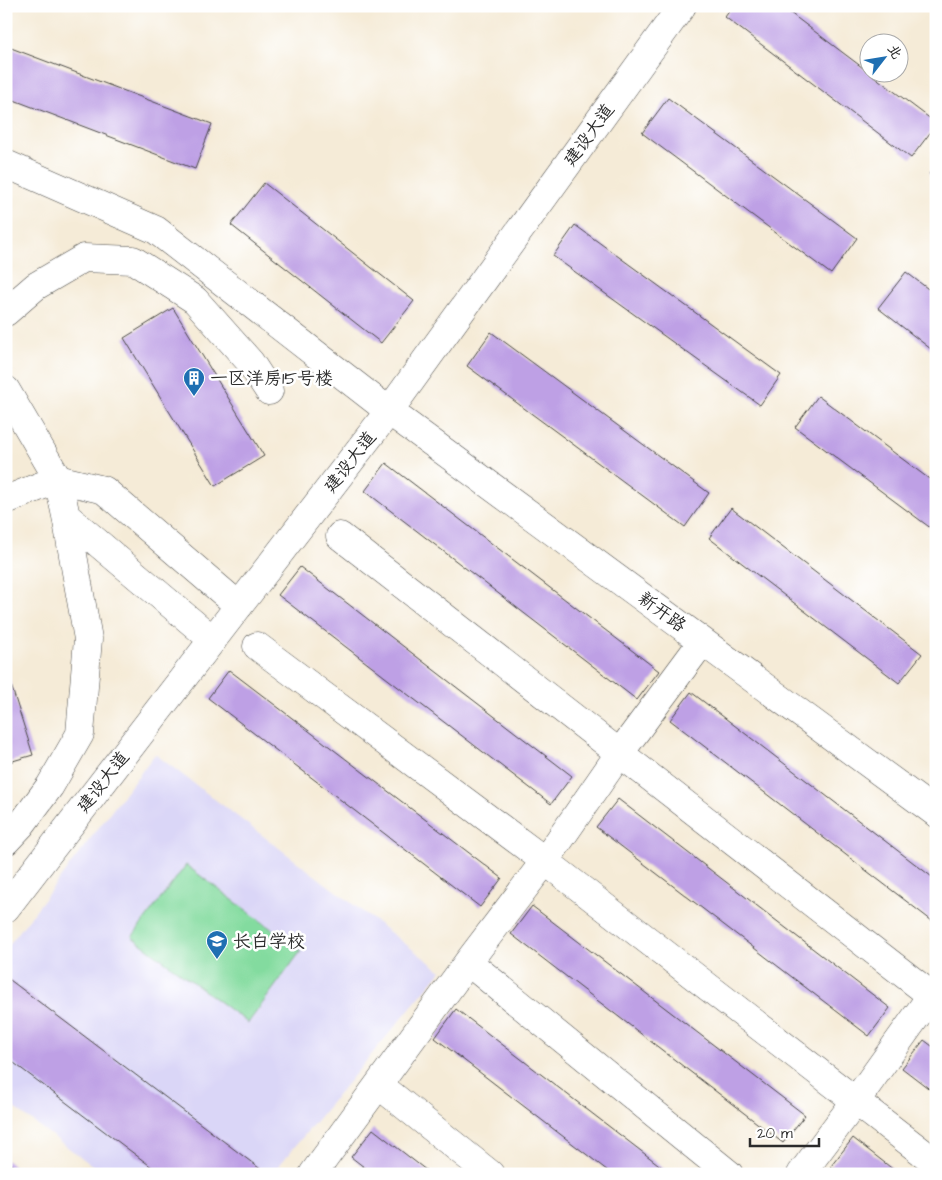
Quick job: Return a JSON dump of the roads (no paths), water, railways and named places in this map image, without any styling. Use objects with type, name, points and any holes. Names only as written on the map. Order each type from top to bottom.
[{"type":"street","name":"建设大道","points":[[6,908],[389,411],[682,6]]},
{"type":"street","name":"新开路","points":[[6,164],[156,230],[389,411],[936,813]]},
{"type":"street","points":[[6,312],[36,286],[84,258],[133,260],[195,300],[250,362],[269,391]]},
{"type":"street","points":[[6,390],[58,479],[88,639],[80,734],[50,786],[21,825],[6,841]]},
{"type":"street","points":[[6,500],[58,479],[104,490],[239,606]]},
{"type":"street","points":[[66,516],[213,640]]},
{"type":"street","points":[[340,536],[619,754],[934,994],[801,1174]]},
{"type":"street","points":[[313,1174],[468,962],[545,862],[619,754],[702,642]]},
{"type":"street","points":[[257,646],[545,862],[936,1163]]},
{"type":"street","points":[[468,962],[729,1174]]},
{"type":"street","points":[[378,1084],[490,1174]]},
{"type":"place","name":"一区洋房15号楼","points":[[194,397]]},
{"type":"place","name":"长白学校","points":[[217,960]]}]
